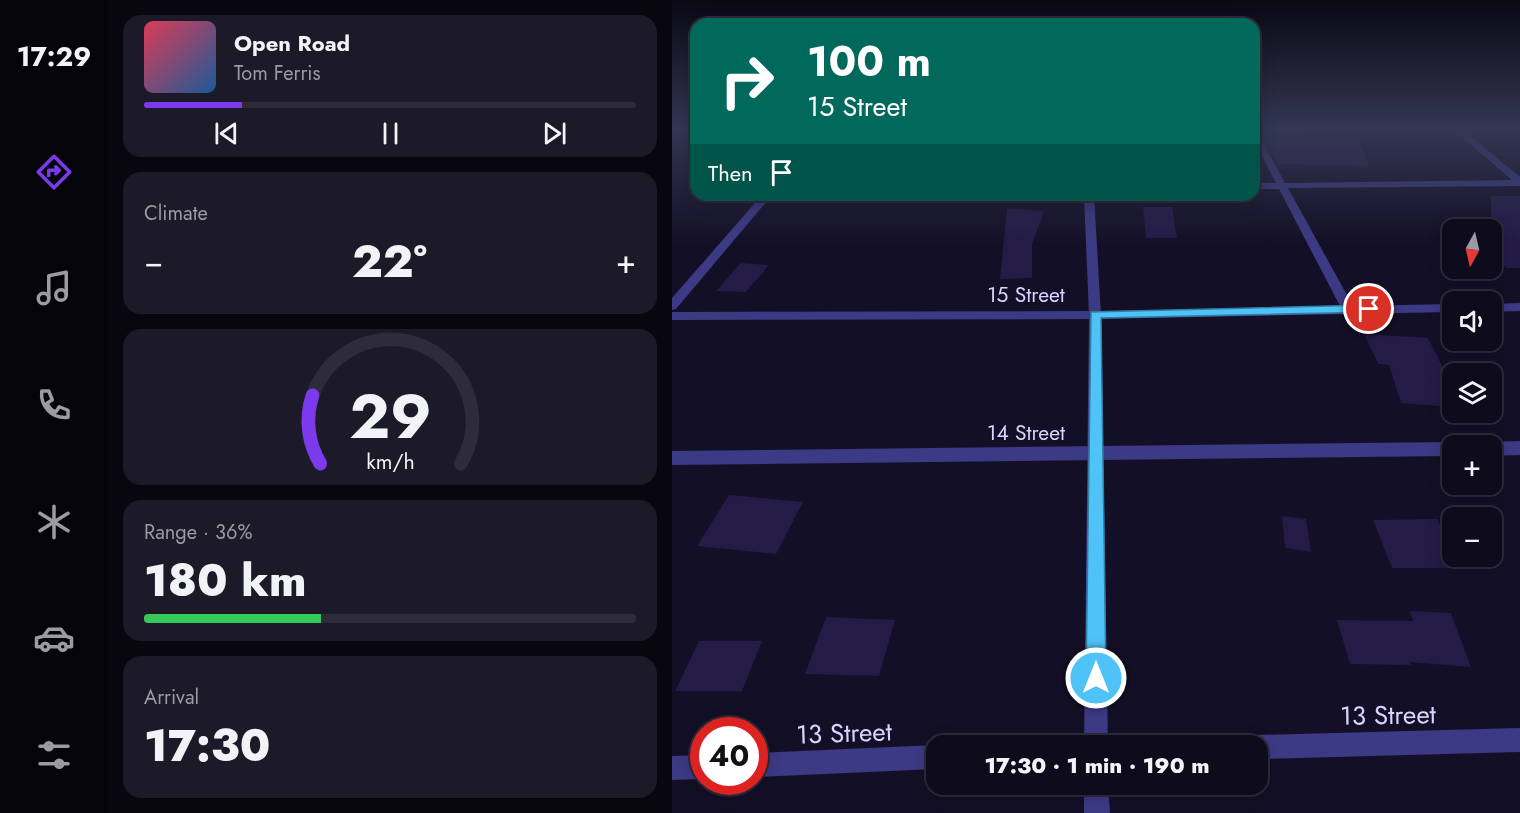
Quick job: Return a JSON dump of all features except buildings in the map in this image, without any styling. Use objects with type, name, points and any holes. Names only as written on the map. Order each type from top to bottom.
[{"type":"street","points":[[1272,168],[1348,309]]},
{"type":"street","points":[[1502,168],[1520,183]]},
{"type":"street","points":[[1260,186],[1520,183]]},
{"type":"street","points":[[672,306],[763,201]]},
{"type":"street","points":[[1089,201],[1095,315],[1096,735]]},
{"type":"street","points":[[1502,308],[1520,307]]},
{"type":"street","name":"15 Street","points":[[672,316],[1095,315],[1442,308]]},
{"type":"street","points":[[1502,449],[1520,448]]},
{"type":"street","name":"14 Street","points":[[672,458],[1095,455],[1442,449]]},
{"type":"street","name":"13 Street","points":[[1268,747],[1520,740]]},
{"type":"street","name":"13 Street","points":[[768,764],[926,757]]},
{"type":"street","points":[[672,768],[690,767]]},
{"type":"street","points":[[1096,795],[1096,813]]},
{"type":"route","points":[[1096,678],[1095,315],[1369,309]]}]
